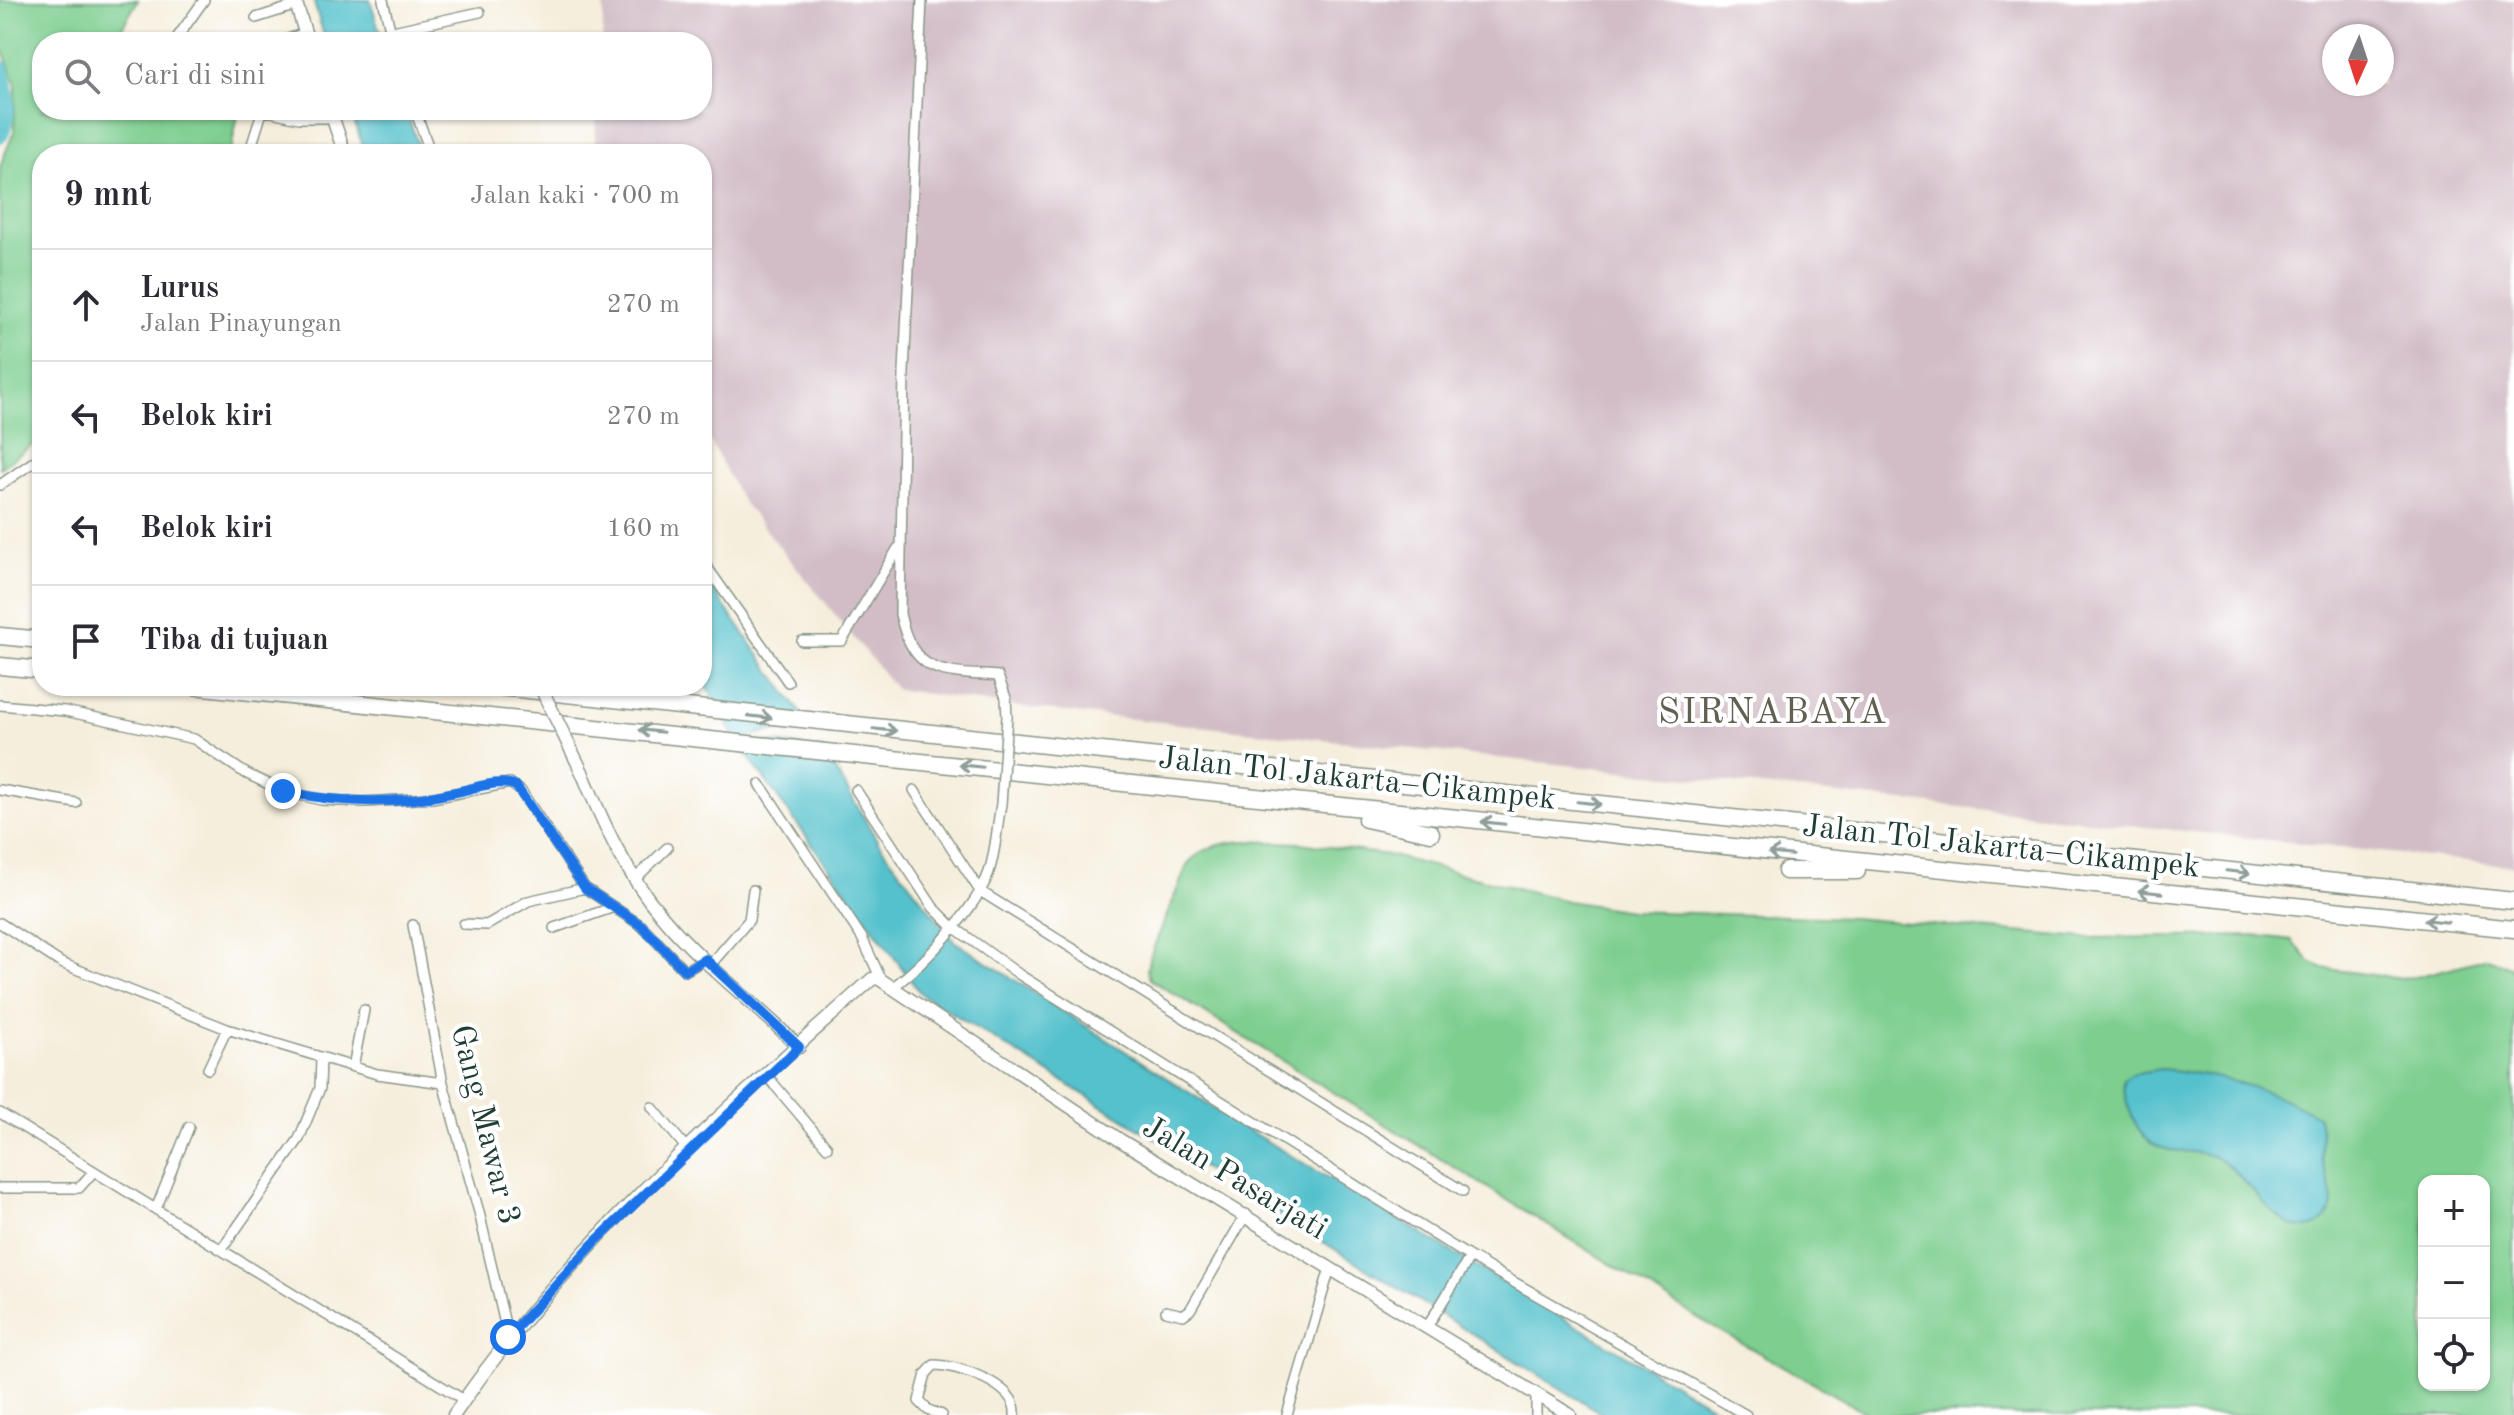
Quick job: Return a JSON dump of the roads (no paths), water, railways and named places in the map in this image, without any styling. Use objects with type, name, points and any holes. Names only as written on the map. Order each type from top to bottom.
[{"type":"highway","points":[[0,636],[32,639]]},
{"type":"highway","points":[[0,666],[32,669]]},
{"type":"highway","name":"Jalan Tol Jakarta–Cikampek","points":[[295,696],[728,739],[1317,805],[2514,929]]},
{"type":"highway","name":"Jalan Tol Jakarta–Cikampek","points":[[575,696],[2514,901]]},
{"type":"highway","points":[[1317,805],[1431,833]]},
{"type":"highway","points":[[1786,871],[1951,872]]},
{"type":"main road","points":[[296,2],[304,32]]},
{"type":"main road","points":[[334,120],[342,144]]},
{"type":"main road","points":[[545,696],[608,834],[662,917],[799,1047]]},
{"type":"main road","points":[[454,1415],[508,1337],[595,1242],[767,1076],[872,979],[880,978]]},
{"type":"main road","name":"Jalan Pasarjati","points":[[880,978],[1120,1140],[1246,1214],[1570,1415]]},
{"type":"street","points":[[181,32],[204,0]]},
{"type":"street","points":[[383,0],[384,32],[480,12]]},
{"type":"street","points":[[893,987],[949,930],[980,891],[988,873],[1001,804],[1007,717],[1006,698],[998,676],[938,671],[911,650],[900,614],[899,545],[922,0]]},
{"type":"street","points":[[256,18],[296,2]]},
{"type":"street","points":[[252,144],[259,120]]},
{"type":"street","points":[[419,120],[427,144]]},
{"type":"street","points":[[0,485],[32,463]]},
{"type":"street","points":[[802,641],[842,641],[899,545]]},
{"type":"street","points":[[712,574],[788,682]]},
{"type":"street","points":[[0,705],[65,711],[194,739],[271,785],[321,800],[364,802],[432,798],[510,783],[521,791],[585,888],[642,926],[685,971],[708,962],[749,920],[753,890]]},
{"type":"street","points":[[760,784],[872,954],[880,978]]},
{"type":"street","points":[[0,790],[76,803]]},
{"type":"street","points":[[856,790],[949,930],[1470,1257],[1746,1415]]},
{"type":"street","points":[[914,790],[980,891],[1463,1191]]},
{"type":"street","points":[[635,879],[667,848]]},
{"type":"street","points":[[464,924],[487,925],[528,901],[585,888]]},
{"type":"street","points":[[554,928],[614,907]]},
{"type":"street","points":[[0,923],[61,963],[227,1029],[353,1067],[443,1083]]},
{"type":"street","name":"Gang Mawar 3","points":[[413,925],[443,1083],[479,1212],[508,1337]]},
{"type":"street","points":[[353,1067],[364,1010]]},
{"type":"street","points":[[208,1069],[227,1029]]},
{"type":"street","points":[[222,1249],[299,1139],[320,1088],[321,1058]]},
{"type":"street","points":[[767,1076],[827,1147]]},
{"type":"street","points":[[652,1107],[688,1150]]},
{"type":"street","points":[[0,1113],[464,1400]]},
{"type":"street","points":[[156,1209],[189,1127]]},
{"type":"street","points":[[0,1188],[79,1188],[94,1171]]},
{"type":"street","points":[[1166,1311],[1183,1315],[1190,1310],[1246,1214]]},
{"type":"street","points":[[1427,1327],[1470,1257]]},
{"type":"street","points":[[1287,1415],[1330,1268]]},
{"type":"street","points":[[942,1415],[928,1410],[919,1401],[926,1374],[934,1365],[1005,1389],[1014,1400],[1015,1415]]},
{"type":"street","points":[[1536,1394],[1536,1415]]},
{"type":"water","points":[[313,0],[370,0],[380,32],[323,32]]},
{"type":"water","points":[[354,120],[409,120],[418,144],[362,144]]},
{"type":"water","points":[[712,589],[807,722],[740,739],[823,749],[880,845],[954,941],[1246,1129],[1726,1415],[1604,1415],[921,994],[736,740],[712,696]]},
{"type":"water","points":[[2161,1069],[2242,1084],[2317,1116],[2321,1129],[2322,1162],[2333,1198],[2327,1217],[2307,1228],[2293,1226],[2280,1218],[2230,1167],[2217,1158],[2164,1148],[2148,1140],[2130,1111],[2124,1079],[2131,1074]]},
{"type":"waterway","points":[[0,69],[6,102],[0,134]]},
{"type":"district","name":"SIRNABAYA","points":[[1773,714]]}]
